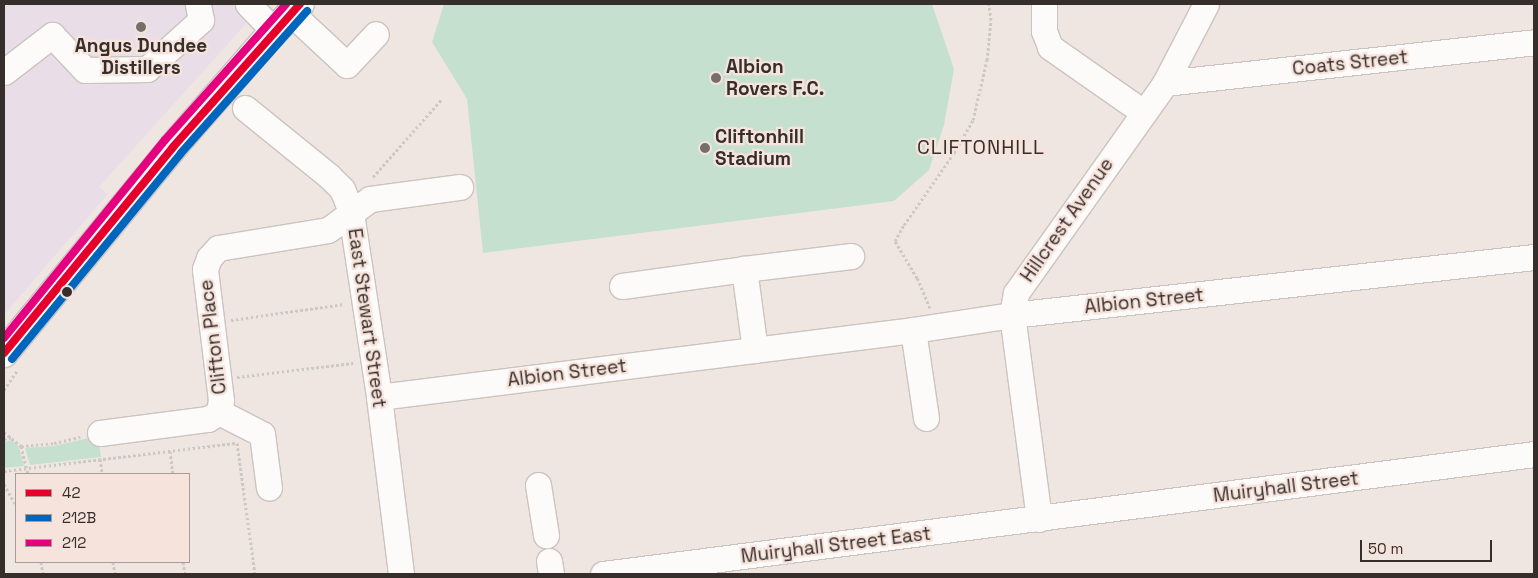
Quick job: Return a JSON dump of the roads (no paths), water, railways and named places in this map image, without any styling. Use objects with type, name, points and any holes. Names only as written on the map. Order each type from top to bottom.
[{"type":"main road","points":[[4,354],[173,147],[288,16]]},
{"type":"street","points":[[4,72],[52,35],[85,70],[147,69],[201,20],[198,4]]},
{"type":"street","points":[[248,4],[288,16],[347,65],[376,34]]},
{"type":"street","points":[[1044,4],[1044,31],[1050,47],[1143,112]]},
{"type":"street","name":"Hillcrest Avenue","points":[[1039,519],[1012,315],[1016,293],[1165,83],[1206,4]]},
{"type":"street","name":"Coats Street","points":[[1165,83],[1534,42]]},
{"type":"street","points":[[245,108],[330,176],[348,204]]},
{"type":"street","name":"Clifton Place","points":[[100,433],[208,419],[219,412],[221,407],[219,380],[205,269],[209,258],[218,248],[328,230],[348,204],[370,199],[460,188]]},
{"type":"street","name":"East Stewart Street","points":[[348,204],[373,360],[401,574]]},
{"type":"street","points":[[622,286],[852,256]]},
{"type":"street","name":"Albion Street","points":[[378,397],[925,328],[1012,315],[1534,257]]},
{"type":"street","points":[[744,269],[754,350]]},
{"type":"street","points":[[925,328],[926,418]]},
{"type":"street","points":[[219,412],[262,434],[269,488]]},
{"type":"street","name":"Muiryhall Street","points":[[1039,519],[1534,454]]},
{"type":"street","points":[[538,485],[546,535]]},
{"type":"street","name":"Muiryhall Street East","points":[[603,574],[723,567],[1039,519]]},
{"type":"place","name":"Angus Dundee Distillers","points":[[141,27]]},
{"type":"place","name":"Albion Rovers F.C.","points":[[716,78]]},
{"type":"place","name":"Cliftonhill Stadium","points":[[705,148]]},
{"type":"district","name":"CLIFTONHILL","points":[[981,147]]}]
